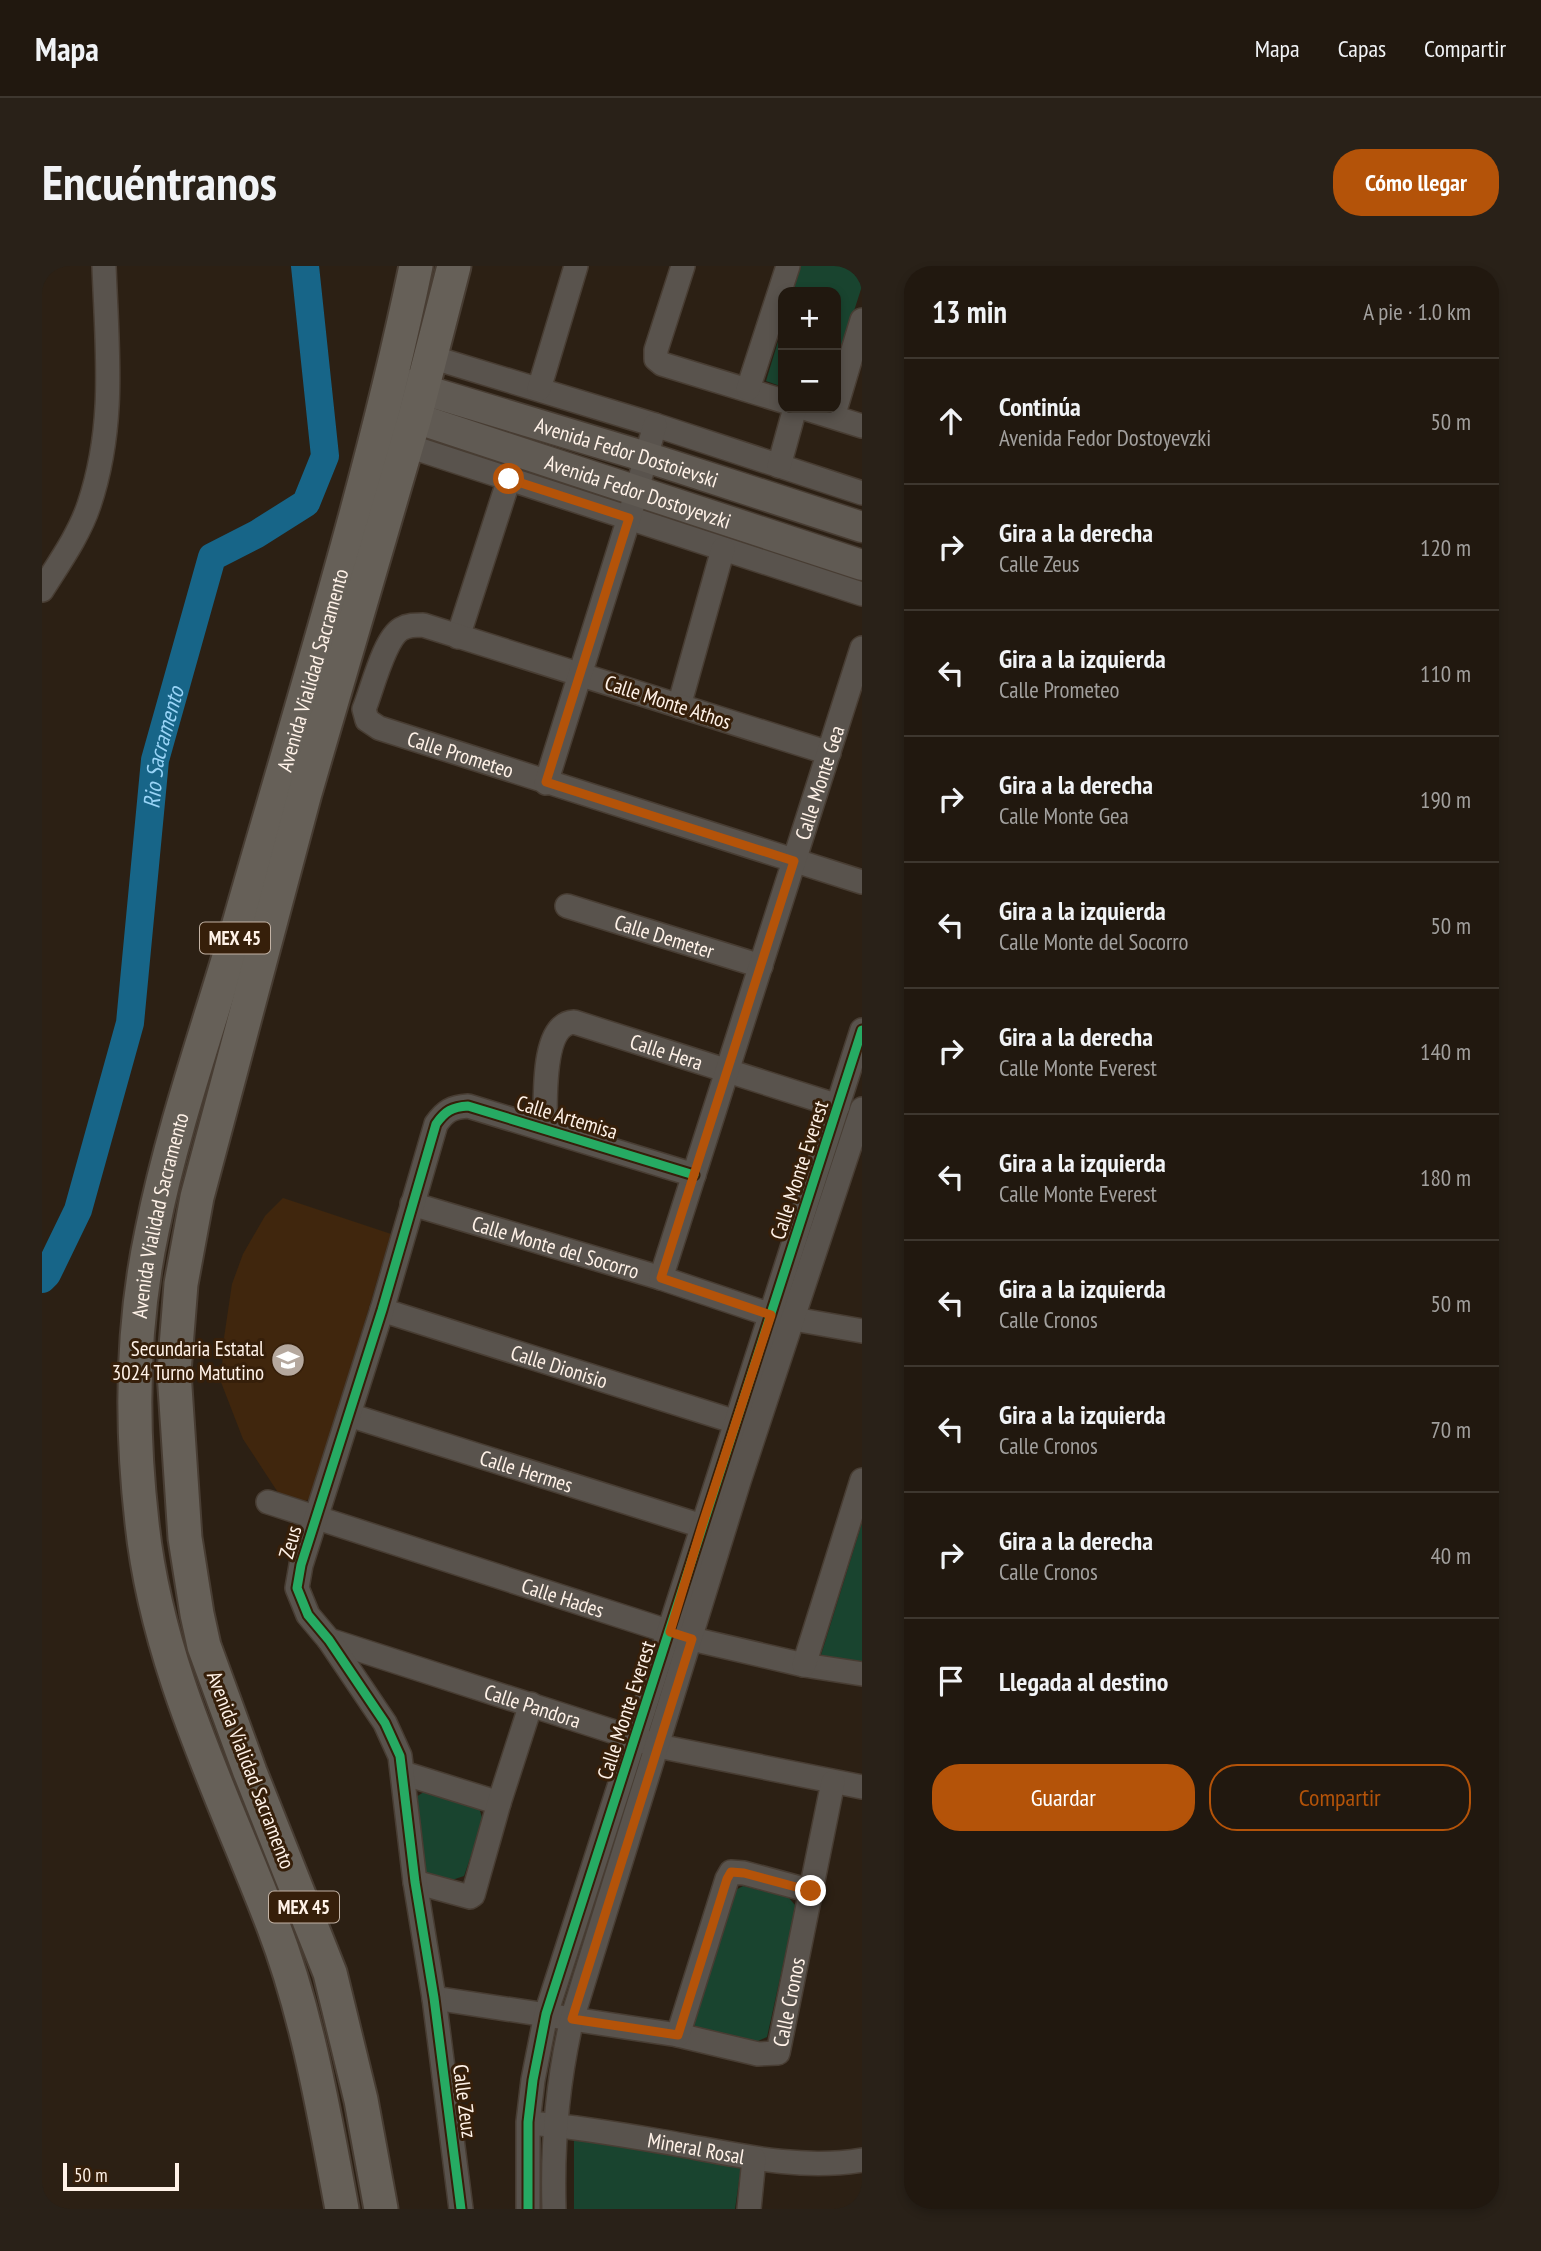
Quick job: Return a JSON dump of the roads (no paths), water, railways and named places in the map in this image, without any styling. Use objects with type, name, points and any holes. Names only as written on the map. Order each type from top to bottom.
[{"type":"highway","name":"Avenida Vialidad Sacramento","points":[[381,2209],[361,2100],[330,1973],[204,1646],[185,1538],[174,1372],[181,1284],[197,1197],[305,793],[399,413],[416,266]]},
{"type":"highway","name":"Avenida Vialidad Sacramento","points":[[342,2209],[304,2021],[275,1928],[179,1691],[159,1619],[141,1521],[136,1372],[146,1265],[168,1165],[399,413],[431,357],[454,266]]},
{"type":"main road","name":"Avenida Fedor Dostoievski","points":[[399,413],[646,457],[862,527]]},
{"type":"main road","name":"Avenida Fedor Dostoyevzki","points":[[399,413],[633,505],[862,565]]},
{"type":"street","points":[[42,590],[89,508],[102,459],[109,413],[104,266]]},
{"type":"street","points":[[539,389],[576,266]]},
{"type":"street","points":[[682,266],[656,350],[656,359],[662,364],[778,399]]},
{"type":"street","points":[[748,389],[788,266]]},
{"type":"street","points":[[841,390],[862,320]]},
{"type":"street","points":[[431,357],[655,425],[862,493]]},
{"type":"street","name":"Avenida Fedor Dostoyevzki","points":[[399,413],[509,479],[633,505],[723,549],[862,594]]},
{"type":"street","points":[[779,466],[794,413]]},
{"type":"street","points":[[840,413],[862,426]]},
{"type":"street","points":[[546,782],[633,505],[655,425]]},
{"type":"street","points":[[458,638],[509,479]]},
{"type":"street","points":[[679,706],[723,549]]},
{"type":"street","name":"Calle Monte Athos","points":[[379,728],[367,720],[364,709],[390,639],[400,629],[410,625],[423,625],[829,752]]},
{"type":"street","name":"Calle Monte Gea","points":[[661,1278],[862,648]]},
{"type":"street","name":"Calle Prometeo","points":[[379,728],[862,882]]},
{"type":"street","name":"Calle Demeter","points":[[567,905],[761,966]]},
{"type":"street","name":"Calle Hera","points":[[545,1128],[550,1047],[557,1030],[574,1022],[838,1106]]},
{"type":"street","name":"Calle Monte Everest","points":[[554,2209],[554,2125],[572,2019],[658,1745],[702,1526],[862,1030]]},
{"type":"street","name":"Calle Artemisa","points":[[436,1124],[444,1113],[454,1107],[468,1106],[694,1175]]},
{"type":"street","name":"Calle Monte Everest","points":[[528,2209],[528,2122],[546,2014],[635,1739],[681,1636],[739,1482],[862,1109]]},
{"type":"street","name":"Zeus","points":[[434,1998],[415,1882],[403,1773],[394,1740],[329,1640],[308,1615],[297,1588],[301,1565],[382,1310],[436,1124]]},
{"type":"street","name":"Calle Monte del Socorro","points":[[412,1204],[661,1278],[771,1315],[862,1331]]},
{"type":"street","name":"Calle Dionisio","points":[[382,1310],[736,1422]]},
{"type":"street","name":"Calle Hermes","points":[[349,1415],[702,1526]]},
{"type":"street","points":[[804,1665],[862,1480]]},
{"type":"street","name":"Calle Hades","points":[[268,1502],[681,1636],[804,1665],[862,1674]]},
{"type":"street","name":"Calle Pandora","points":[[329,1640],[635,1739],[862,1787]]},
{"type":"street","points":[[415,1882],[472,1897],[531,1704]]},
{"type":"street","points":[[403,1773],[499,1802]]},
{"type":"street","name":"Calle Cronos","points":[[434,1998],[678,2035],[766,2056],[778,2053],[833,1782]]},
{"type":"street","points":[[678,2035],[731,1872],[811,1891]]},
{"type":"street","name":"Calle Zeuz","points":[[434,1998],[461,2209]]},
{"type":"street","name":"Mineral Rosal","points":[[528,2122],[681,2145],[754,2160],[824,2164],[862,2160]]},
{"type":"street","points":[[749,2209],[754,2160]]},
{"type":"waterway","name":"Rio Sacramento","points":[[42,1279],[47,1274],[78,1210],[130,1023],[155,760],[212,557],[257,534],[306,503],[325,456],[305,266]]},
{"type":"place","name":"Secundaria Estatal 3024 Turno Matutino","points":[[288,1360]]}]
